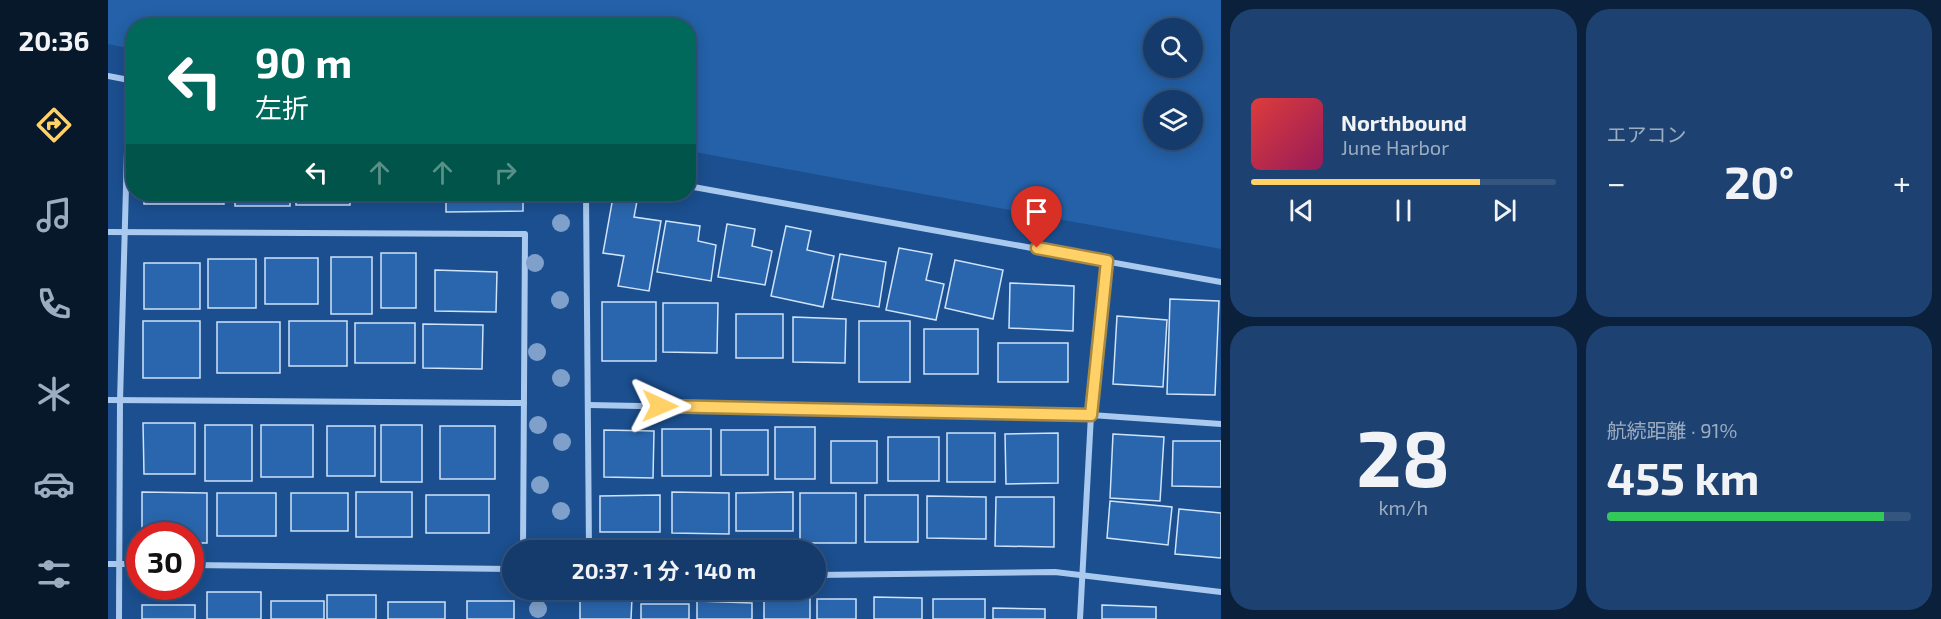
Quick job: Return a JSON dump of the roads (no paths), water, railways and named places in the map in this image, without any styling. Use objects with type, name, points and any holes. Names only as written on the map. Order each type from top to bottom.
[{"type":"street","points":[[108,76],[126,79]]},
{"type":"street","points":[[696,187],[1221,282]]},
{"type":"street","points":[[119,619],[120,400],[126,194]]},
{"type":"street","points":[[586,201],[590,540]]},
{"type":"street","points":[[108,232],[525,234],[523,540]]},
{"type":"street","points":[[1080,619],[1091,415],[1107,261]]},
{"type":"street","points":[[108,400],[524,403]]},
{"type":"street","points":[[589,405],[1091,415],[1221,424]]},
{"type":"street","points":[[108,564],[126,564]]},
{"type":"street","points":[[204,565],[502,568]]},
{"type":"street","points":[[826,575],[1054,572],[1221,592]]}]
